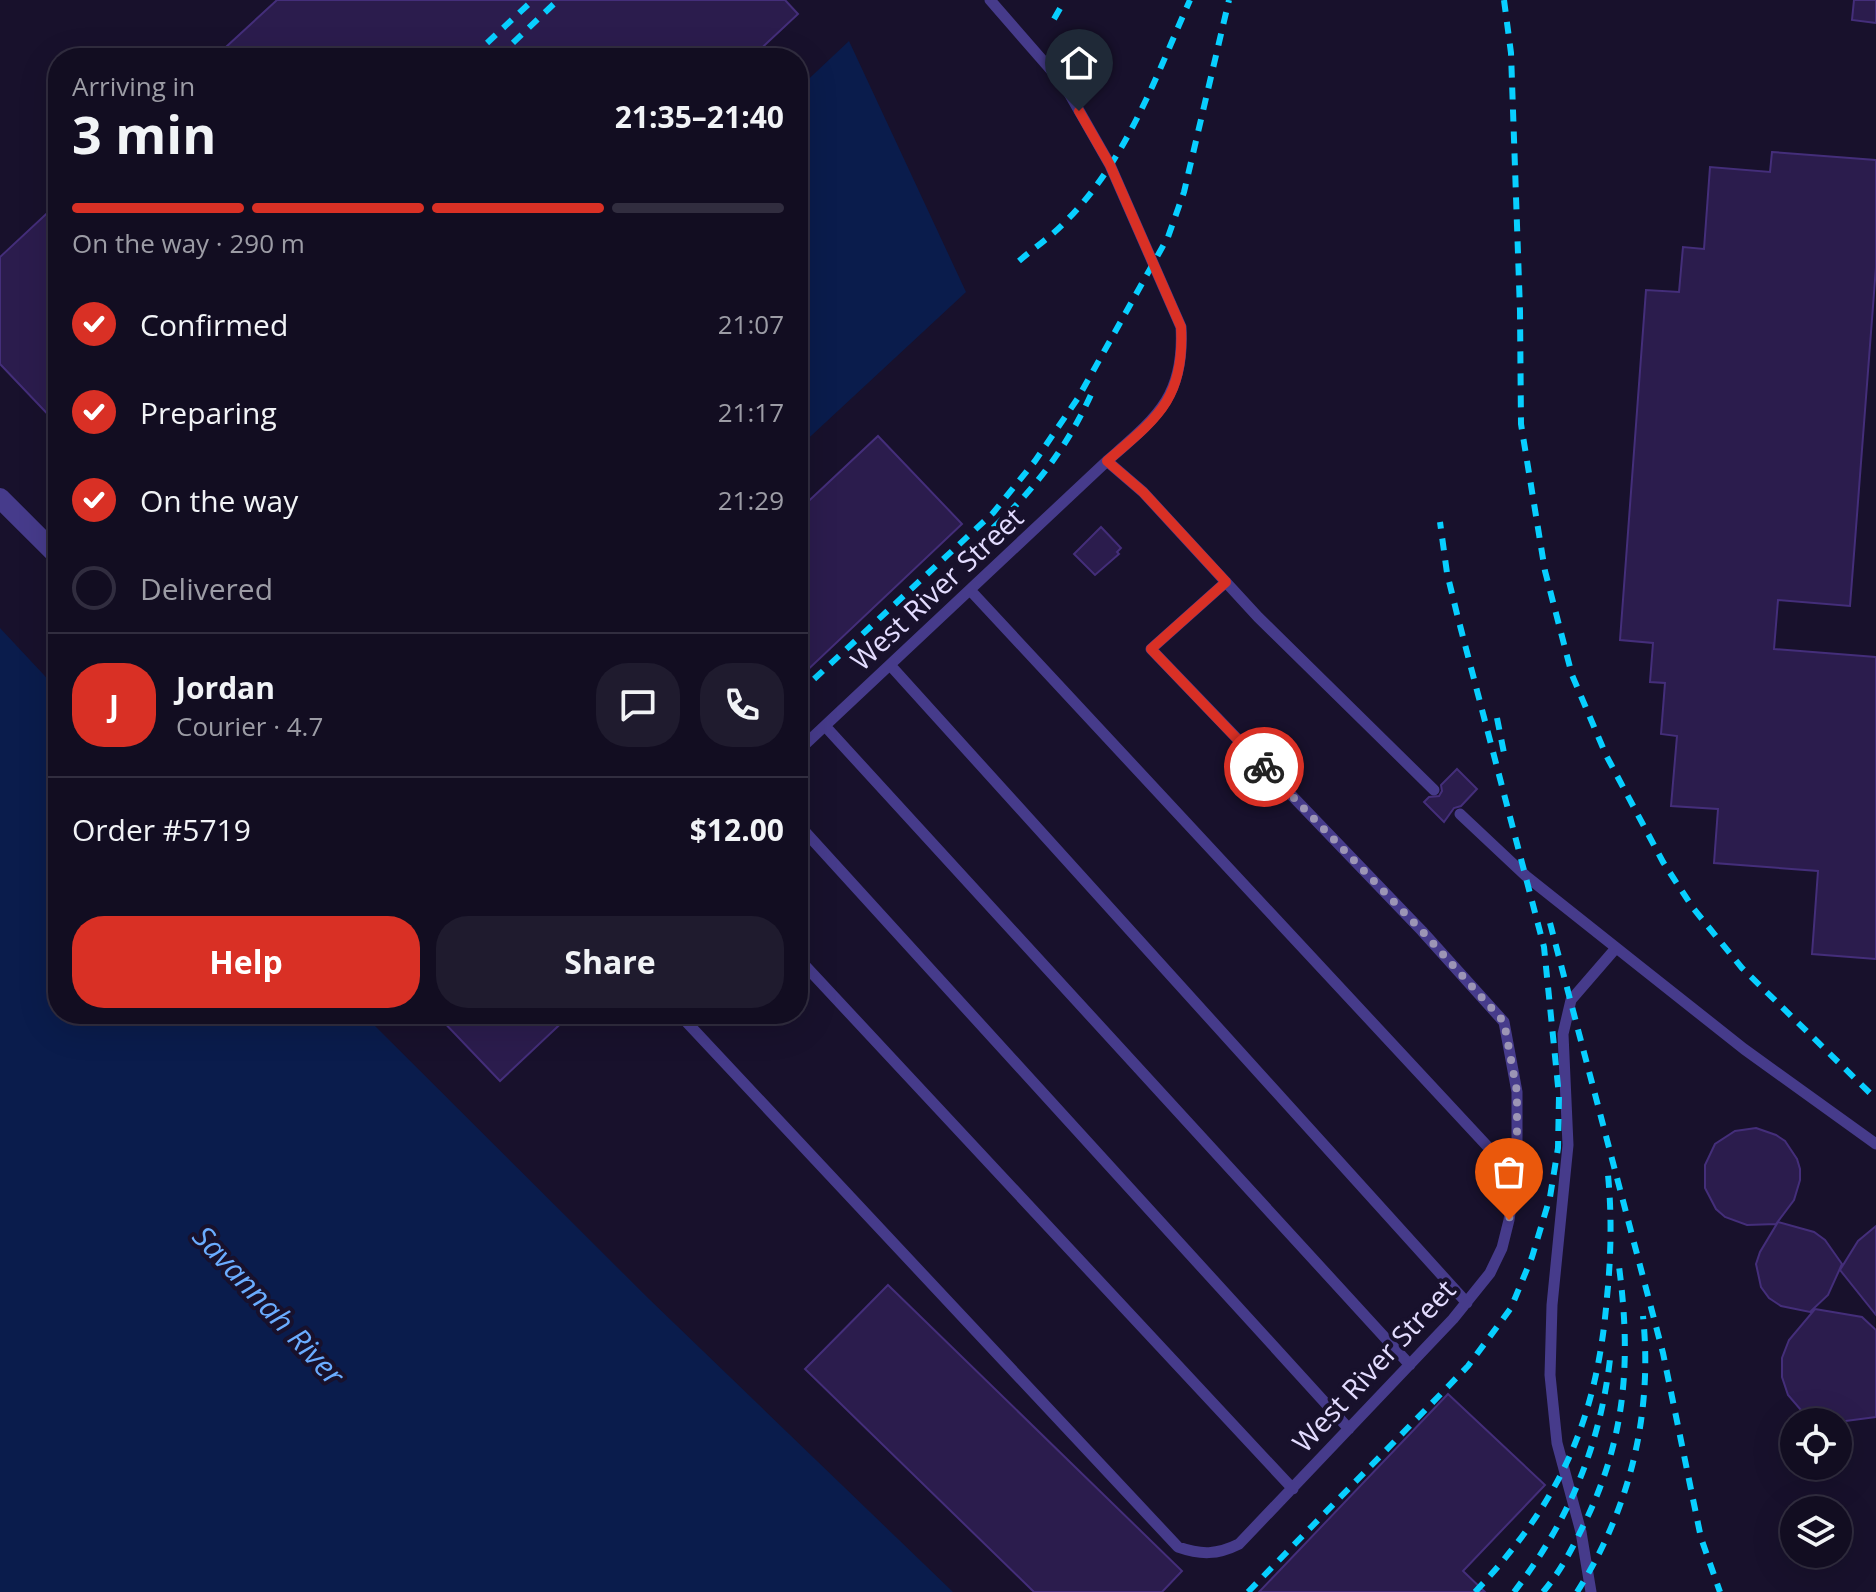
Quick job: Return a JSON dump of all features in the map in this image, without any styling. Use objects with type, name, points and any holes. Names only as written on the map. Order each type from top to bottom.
[{"type":"street","points":[[0,498],[48,546]]},
{"type":"lane","name":"West River Street","points":[[808,742],[1155,419],[1176,384],[1183,352],[1181,327],[1110,165],[1065,86],[990,0]]},
{"type":"lane","points":[[1107,461],[1143,492],[1355,715],[1434,790]]},
{"type":"lane","name":"West River Street","points":[[688,1024],[1178,1547],[1197,1554],[1223,1552],[1239,1544],[1410,1365],[1490,1273],[1502,1248],[1515,1176],[1517,1092],[1504,1022],[1422,931],[1151,649],[1226,582]]},
{"type":"lane","points":[[970,590],[1515,1176]]},
{"type":"lane","points":[[890,665],[1467,1303]]},
{"type":"lane","points":[[825,726],[1410,1365]]},
{"type":"lane","points":[[1460,814],[1526,876],[1616,948],[1744,1049],[1876,1144]]},
{"type":"lane","points":[[808,835],[1349,1429]]},
{"type":"lane","points":[[1591,1592],[1581,1532],[1557,1443],[1550,1375],[1557,1237],[1568,1145],[1563,1034],[1571,1000],[1616,948]]},
{"type":"lane","points":[[808,969],[1293,1489]]},
{"type":"water","points":[[849,41],[966,292],[808,439],[808,80]]},
{"type":"water","name":"Savannah River","points":[[0,628],[48,679],[48,1024],[373,1024],[649,1299],[953,1592],[0,1592]]},
{"type":"building","points":[[277,0],[785,0],[798,14],[762,48],[225,48]]},
{"type":"building","points":[[1854,0],[1876,0],[1876,23],[1852,20]]},
{"type":"building","points":[[1772,152],[1876,160],[1876,267],[1850,606],[1778,600],[1774,649],[1876,657],[1876,959],[1812,954],[1818,871],[1714,863],[1718,809],[1671,806],[1677,736],[1661,734],[1665,683],[1650,682],[1653,643],[1620,640],[1646,290],[1679,292],[1683,247],[1704,249],[1710,167],[1770,172]]},
{"type":"building","points":[[48,212],[48,414],[0,364],[0,257]]},
{"type":"building","points":[[878,436],[962,524],[808,670],[808,502]]},
{"type":"building","points":[[1101,527],[1121,548],[1117,552],[1119,554],[1095,575],[1074,554]]},
{"type":"building","points":[[1457,769],[1477,789],[1461,806],[1454,808],[1444,822],[1424,802],[1429,797],[1439,796],[1441,785]]},
{"type":"building","points":[[446,1024],[560,1024],[500,1081]]},
{"type":"building","points":[[1756,1128],[1785,1141],[1800,1169],[1794,1200],[1776,1224],[1747,1225],[1725,1217],[1716,1209],[1705,1188],[1705,1165],[1715,1144],[1735,1131]]},
{"type":"building","points":[[1778,1222],[1814,1232],[1825,1240],[1842,1264],[1828,1295],[1810,1312],[1781,1306],[1769,1298],[1761,1287],[1756,1264]]},
{"type":"building","points":[[1876,1226],[1876,1315],[1840,1270],[1858,1241]]},
{"type":"building","points":[[888,1285],[1182,1571],[1162,1592],[1034,1592],[805,1369]]},
{"type":"building","points":[[1815,1309],[1862,1317],[1876,1330],[1876,1417],[1852,1420],[1852,1408],[1799,1408],[1788,1395],[1782,1377],[1782,1358],[1789,1340]]},
{"type":"building","points":[[1448,1394],[1545,1485],[1463,1571],[1485,1592],[1259,1592]]},
{"type":"railway","points":[[482,48],[533,0]]},
{"type":"railway","points":[[508,48],[558,0]]},
{"type":"railway","points":[[1054,19],[1065,0]]},
{"type":"railway","points":[[1019,261],[1066,221],[1106,171],[1138,116],[1190,0]]},
{"type":"railway","points":[[808,685],[993,513],[1035,461],[1078,398],[1168,237],[1184,192],[1229,0]]},
{"type":"railway","points":[[1504,0],[1511,53],[1521,424],[1545,571],[1572,675],[1606,755],[1663,862],[1693,908],[1742,968],[1876,1099]]},
{"type":"railway","points":[[993,528],[1024,497],[1050,464],[1074,428],[1093,390]]},
{"type":"railway","points":[[1248,1592],[1468,1366],[1511,1308],[1532,1257],[1550,1197],[1558,1148],[1559,1096],[1544,947],[1457,614],[1440,522]]},
{"type":"railway","points":[[1497,718],[1504,753]]},
{"type":"railway","points":[[1550,923],[1663,1353],[1701,1538],[1720,1592]]},
{"type":"railway","points":[[1475,1592],[1505,1559],[1551,1492],[1583,1421],[1602,1342],[1607,1297],[1610,1236],[1608,1175]]},
{"type":"railway","points":[[1543,1592],[1573,1547],[1601,1486],[1611,1454],[1623,1391],[1625,1359],[1618,1259]]},
{"type":"railway","points":[[1577,1592],[1611,1528],[1634,1460],[1644,1389],[1643,1316]]},
{"type":"railway","points":[[1514,1592],[1550,1538],[1578,1482],[1598,1423],[1610,1359]]},
{"type":"way so far","points":[[1264,767],[1422,931],[1504,1022],[1517,1092],[1517,1165],[1509,1220]]},
{"type":"route","points":[[1079,111],[1110,165],[1154,263],[1181,327],[1183,352],[1176,384],[1155,419],[1107,461],[1143,492],[1226,582],[1151,649],[1264,767]]}]
